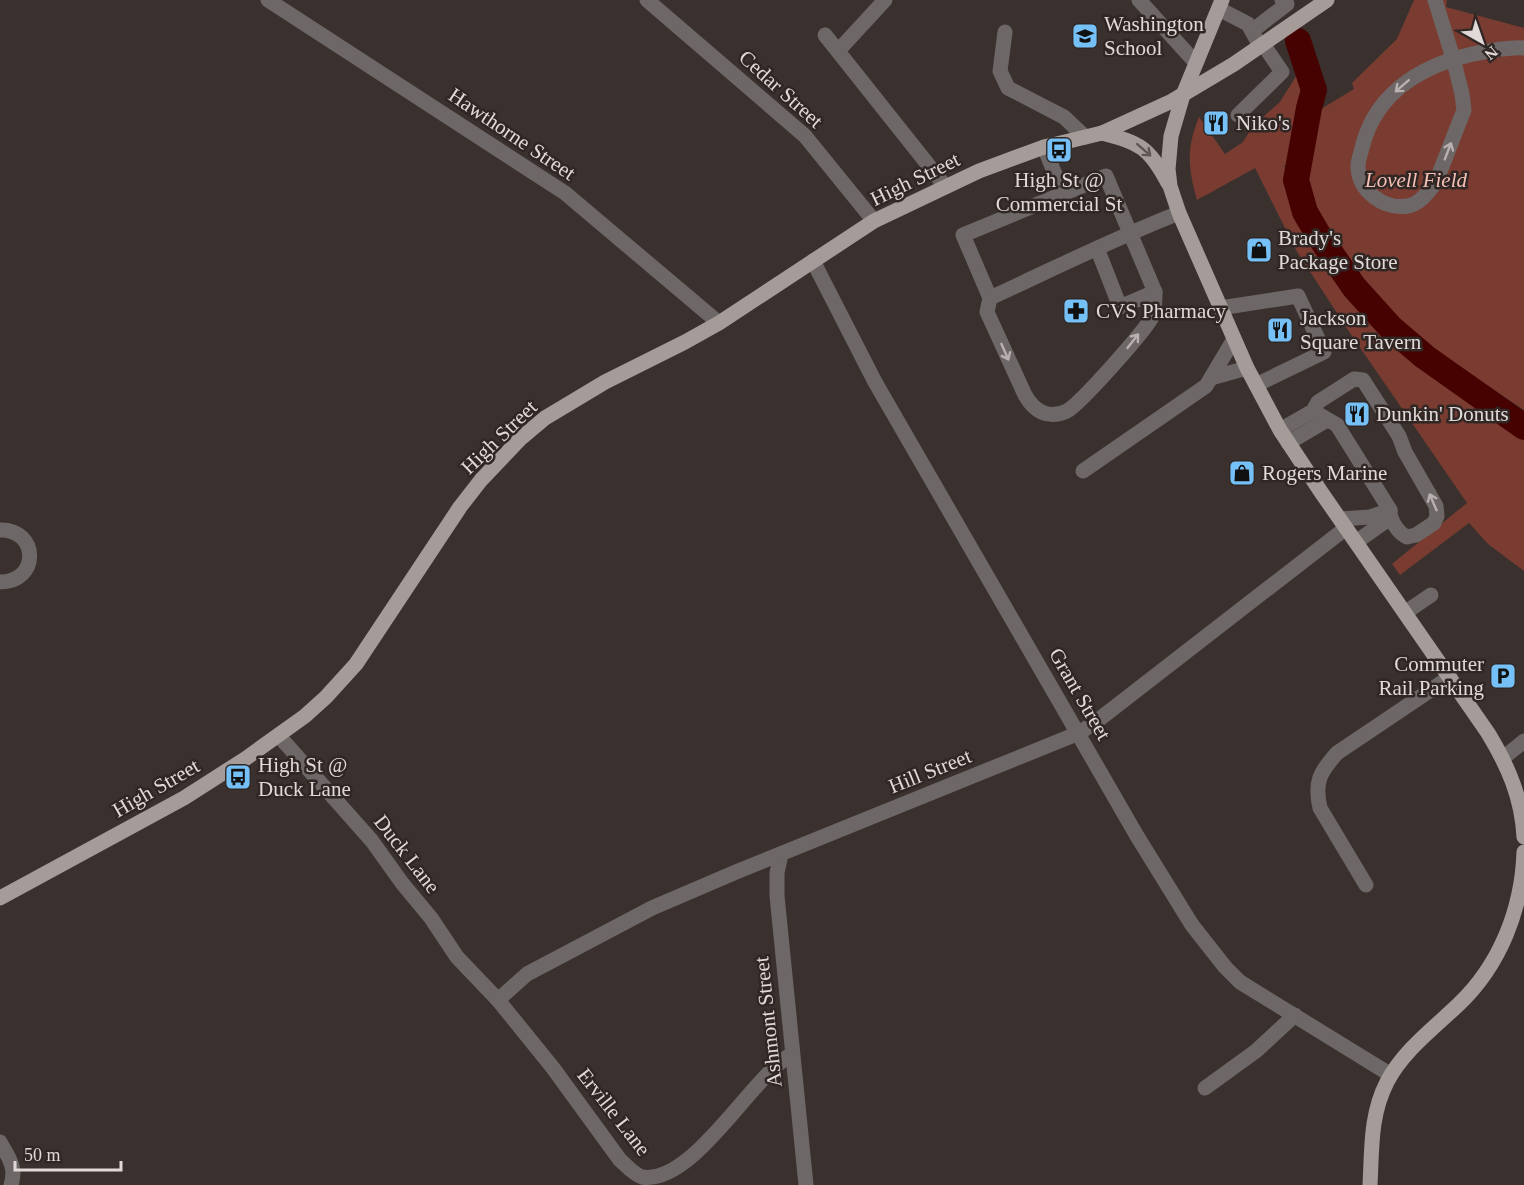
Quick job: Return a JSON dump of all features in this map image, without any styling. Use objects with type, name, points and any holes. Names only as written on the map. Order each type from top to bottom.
[{"type":"main road","name":"High Street","points":[[0,898],[184,798],[279,736],[326,697],[356,664],[460,507],[481,480],[520,439],[545,418],[579,397],[719,323],[874,221],[979,171],[1044,147],[1102,133],[1183,95],[1327,0]]},
{"type":"main road","points":[[1170,186],[1168,169],[1171,136],[1183,95],[1221,5]]},
{"type":"main road","points":[[1102,133],[1132,141],[1141,146],[1155,160],[1170,186],[1179,213],[1247,368],[1284,437],[1406,612],[1503,758],[1522,803],[1524,837]]},
{"type":"main road","points":[[1370,1185],[1372,1129],[1375,1112],[1391,1075],[1432,1028],[1474,988],[1494,960],[1515,913],[1523,874],[1524,852]]},
{"type":"street","name":"Hawthorne Street","points":[[268,0],[565,193],[719,323]]},
{"type":"street","name":"Cedar Street","points":[[647,0],[805,136],[874,221]]},
{"type":"street","points":[[838,51],[885,0]]},
{"type":"street","points":[[1139,0],[1196,63]]},
{"type":"street","points":[[1252,32],[1287,4],[1282,0]]},
{"type":"street","points":[[1435,0],[1453,58],[1464,110],[1436,183],[1422,197],[1408,206],[1379,202],[1361,181],[1358,165],[1372,119],[1385,101],[1419,73],[1453,58],[1513,47],[1524,48]]},
{"type":"street","points":[[1221,5],[1248,24],[1282,72],[1238,115]]},
{"type":"street","points":[[1005,32],[1000,71],[1008,88],[1064,117],[1085,137]]},
{"type":"street","points":[[825,35],[945,186]]},
{"type":"street","points":[[1044,147],[1057,178]]},
{"type":"street","points":[[1106,176],[1130,233],[1155,292],[1152,316],[1119,359],[1081,399],[1067,411],[1052,415],[1040,413],[1031,407],[987,312],[990,298],[963,235],[1106,176]]},
{"type":"street","points":[[990,298],[1130,233],[1179,213]]},
{"type":"street","points":[[1097,248],[1120,307],[1155,292]]},
{"type":"street","name":"Grant Street","points":[[813,261],[875,382],[1143,846],[1192,925],[1240,982],[1391,1075]]},
{"type":"street","points":[[1220,308],[1298,296],[1324,352],[1256,385]]},
{"type":"street","points":[[1083,471],[1206,386],[1234,339]]},
{"type":"street","points":[[1211,378],[1247,368]]},
{"type":"street","points":[[1284,437],[1313,411],[1318,402],[1354,379],[1363,380],[1399,436],[1405,452],[1434,500],[1437,510],[1434,523],[1411,537],[1403,535],[1337,425],[1313,411]]},
{"type":"street","points":[[1284,437],[1327,420]]},
{"type":"street","points":[[1343,524],[1390,514]]},
{"type":"street","points":[[1356,542],[1390,514]]},
{"type":"street","name":"Hill Street","points":[[498,1000],[527,974],[652,908],[1079,733],[1107,714],[1343,524]]},
{"type":"street","points":[[0,530],[11,530],[19,534],[29,549],[30,558],[24,573],[17,579],[0,582]]},
{"type":"street","points":[[1406,612],[1431,595]]},
{"type":"street","points":[[1366,885],[1320,808],[1317,794],[1318,780],[1326,765],[1337,753],[1449,676]]},
{"type":"street","name":"Duck Lane","points":[[279,736],[372,841],[458,957],[498,1000]]},
{"type":"street","points":[[1503,758],[1524,741]]},
{"type":"street","name":"Ashmont Street","points":[[781,854],[777,873],[777,896],[806,1185]]},
{"type":"street","name":"Erville Lane","points":[[498,1000],[553,1068],[620,1160],[642,1177],[668,1174],[685,1165],[702,1149],[771,1069],[792,1054]]},
{"type":"street","points":[[1205,1088],[1256,1051],[1295,1015]]},
{"type":"street","points":[[0,1142],[15,1174],[11,1185]]},
{"type":"green space","name":"Lovell Field","points":[[1414,0],[1447,0],[1446,7],[1524,28],[1524,410],[1385,317],[1352,278],[1312,216],[1302,188],[1301,174],[1314,122],[1321,109],[1354,89],[1352,83],[1397,39]]},
{"type":"green space","points":[[1303,65],[1309,86],[1295,167],[1284,165],[1302,216],[1313,236],[1388,340],[1417,363],[1524,435],[1524,571],[1488,544],[1469,523],[1400,575],[1392,564],[1467,503],[1296,250],[1255,168],[1197,200],[1192,178],[1190,149],[1199,117],[1225,154],[1243,142],[1253,126],[1280,102]]},
{"type":"waterway","points":[[1298,41],[1314,90],[1296,180],[1305,212],[1319,236],[1354,287],[1391,328],[1425,357],[1524,427]]},
{"type":"place","name":"Washington School","points":[[1085,36]]},
{"type":"place","name":"Niko's","points":[[1216,123]]},
{"type":"place","name":"High St @ Commercial St","points":[[1059,150]]},
{"type":"place","name":"Brady's Package Store","points":[[1259,250]]},
{"type":"place","name":"CVS Pharmacy","points":[[1076,311]]},
{"type":"place","name":"Jackson Square Tavern","points":[[1280,330]]},
{"type":"place","name":"Dunkin' Donuts","points":[[1357,414]]},
{"type":"place","name":"Rogers Marine","points":[[1242,473]]},
{"type":"place","name":"Commuter Rail Parking","points":[[1503,676]]},
{"type":"place","name":"High St @ Duck Lane","points":[[238,777]]}]
